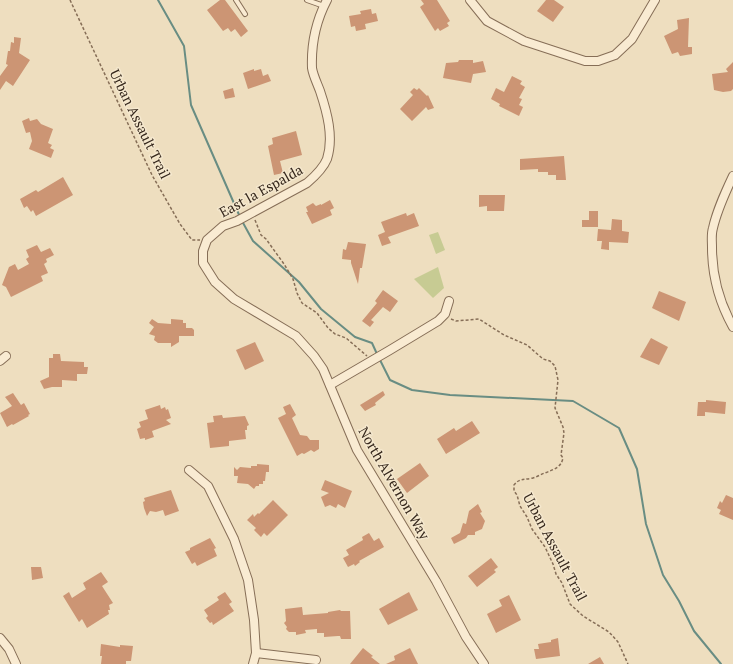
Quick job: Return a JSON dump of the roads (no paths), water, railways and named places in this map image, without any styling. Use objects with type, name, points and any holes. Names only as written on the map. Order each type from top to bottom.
[{"type":"street","points":[[470,0],[487,21],[524,41],[584,61],[598,62],[615,55],[632,39],[655,0]]},
{"type":"street","name":"East la Espalda","points":[[203,263],[203,251],[207,240],[223,226],[237,221],[307,183],[316,175],[326,160],[330,143],[328,119],[312,69],[313,38],[319,15],[325,3]]},
{"type":"street","points":[[733,176],[712,229],[712,263],[715,280],[723,306],[733,327]]},
{"type":"street","name":"North Alvernon Way","points":[[203,263],[215,282],[234,299],[296,336],[323,369],[357,450],[436,581],[466,637],[484,664]]},
{"type":"street","points":[[330,386],[438,321],[445,314],[449,301]]},
{"type":"street","points":[[189,470],[208,486],[234,539],[248,580],[254,620],[256,653],[254,664]]},
{"type":"street","points":[[0,638],[9,649],[16,664]]},
{"type":"street","points":[[256,653],[316,660]]},
{"type":"lane","points":[[236,0],[245,14]]},
{"type":"lane","points":[[307,0],[325,3]]},
{"type":"waterway","points":[[158,0],[184,46],[191,105],[240,217]]},
{"type":"waterway","points":[[242,221],[253,241],[299,282],[321,309],[355,337],[372,343],[377,354]]},
{"type":"waterway","points":[[379,358],[390,380],[412,390],[450,395],[573,401],[619,428],[637,469],[646,524],[663,575],[679,601],[694,631],[721,664]]}]
